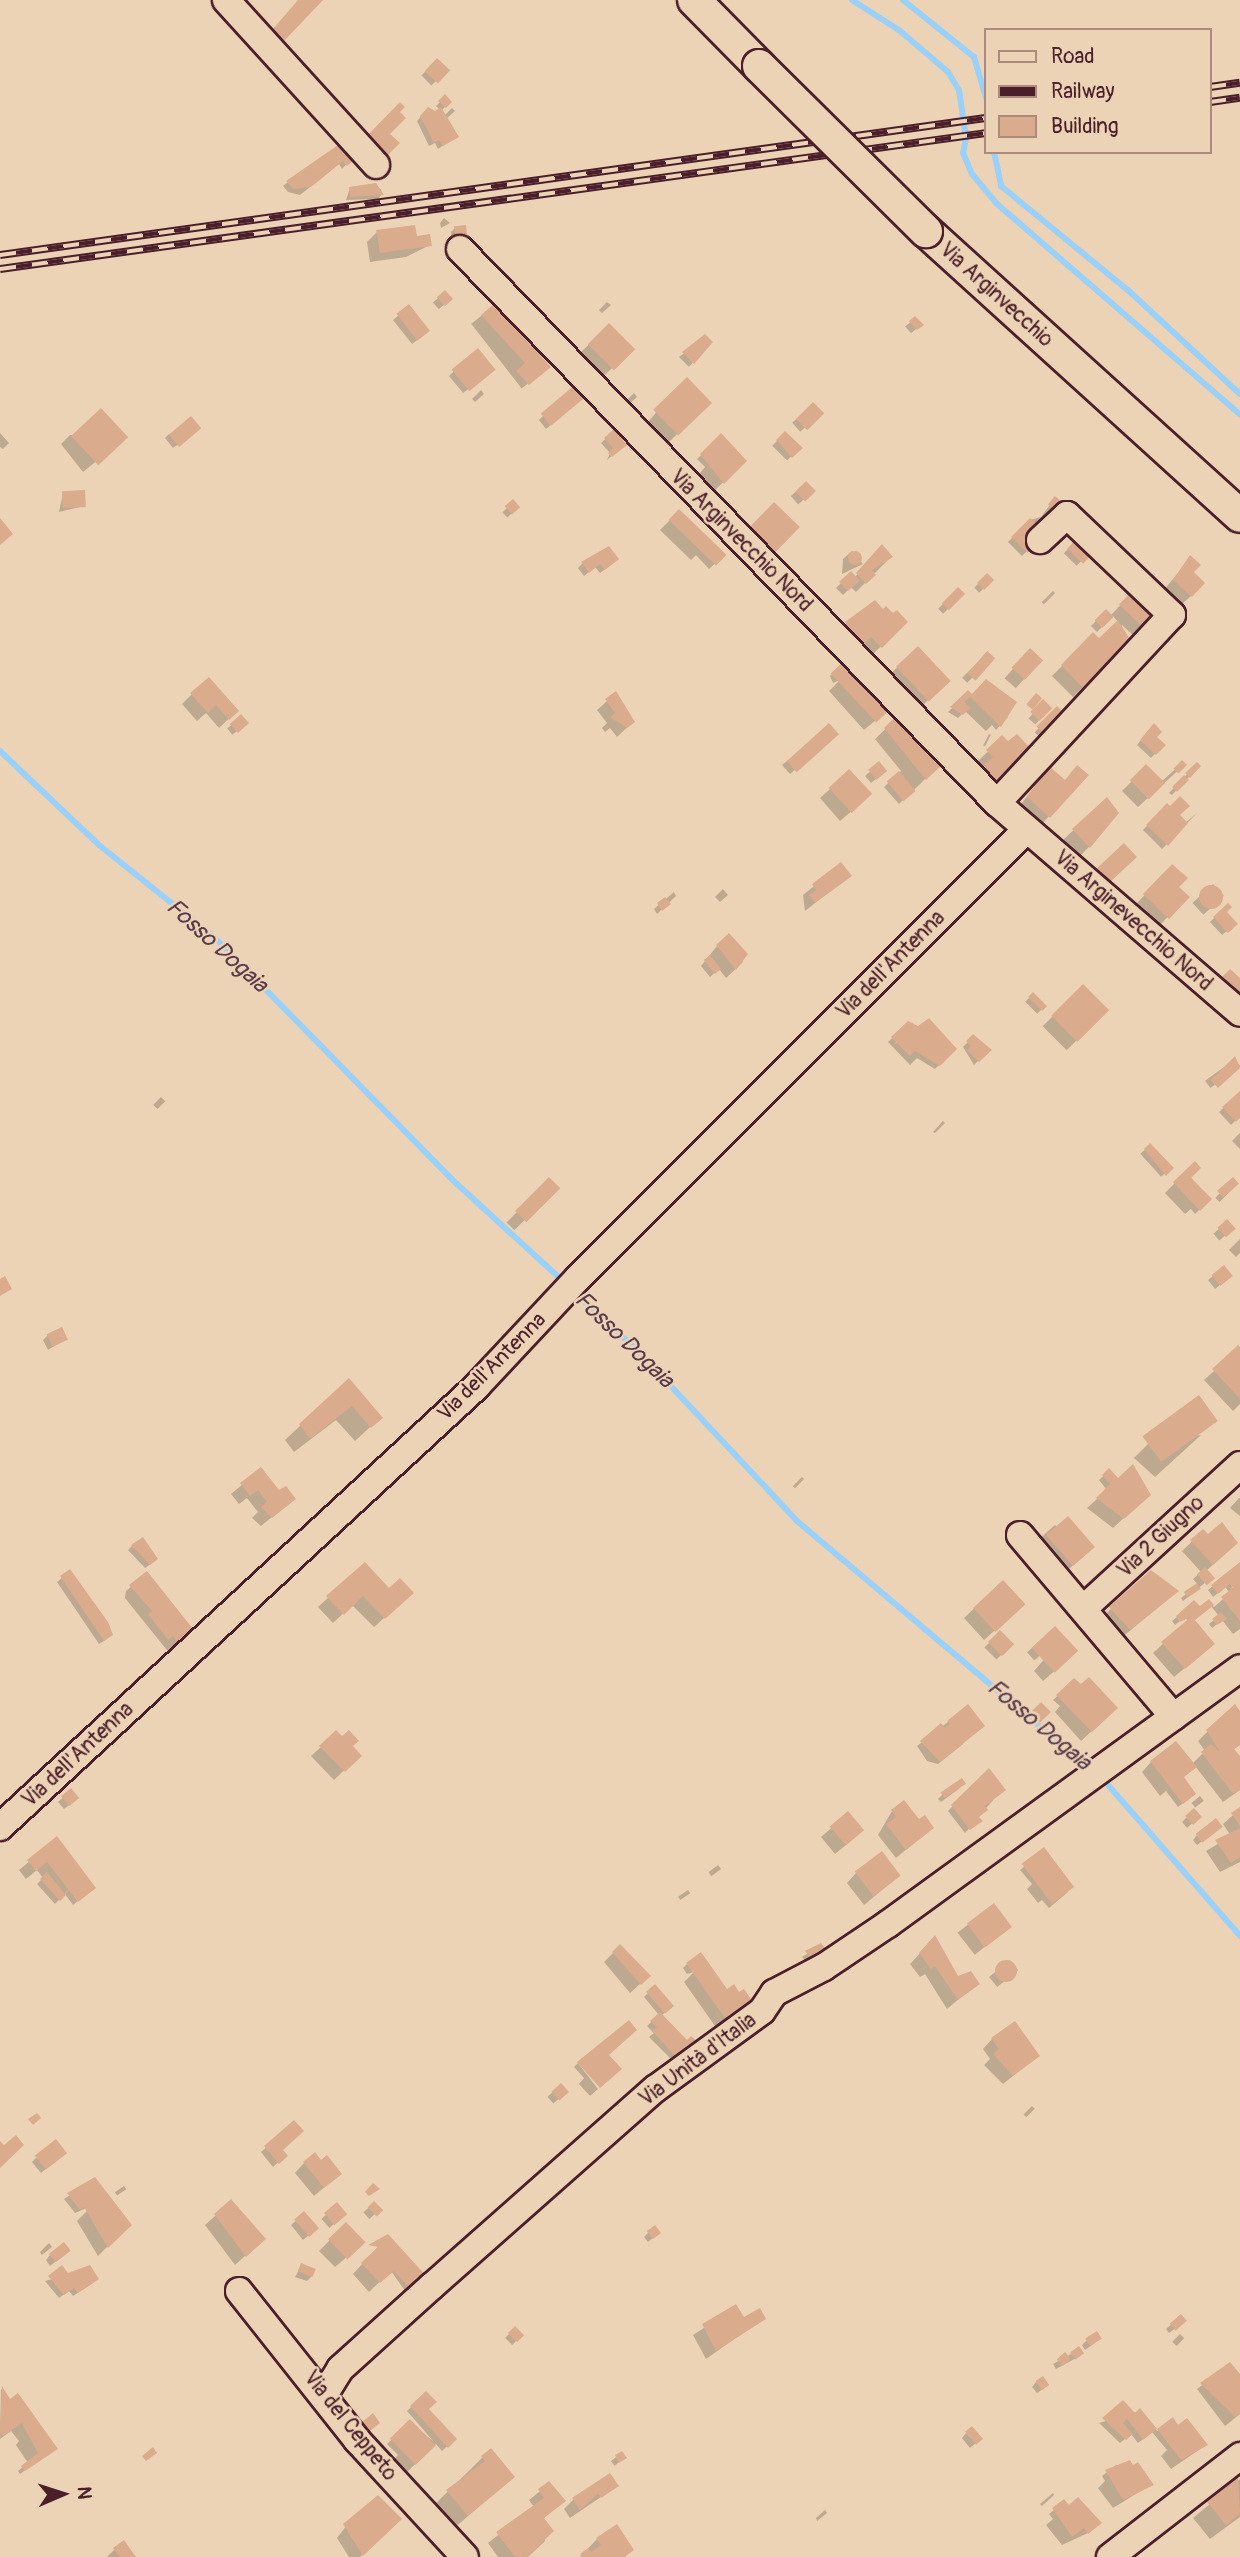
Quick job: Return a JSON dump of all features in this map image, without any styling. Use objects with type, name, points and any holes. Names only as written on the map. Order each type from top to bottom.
[{"type":"main road","name":"Via Arginvecchio","points":[[694,0],[926,231],[1240,516]]},
{"type":"street","points":[[226,0],[376,165]]},
{"type":"street","name":"Via Arginvecchio Nord","points":[[460,249],[1026,830]]},
{"type":"street","points":[[997,803],[1172,615],[1067,515],[1040,540]]},
{"type":"street","name":"Via Arginevecchio Nord","points":[[1026,830],[1240,1013]]},
{"type":"street","name":"Via dell'Antenna","points":[[0,1827],[477,1386],[570,1288],[1026,830]]},
{"type":"street","name":"Via 2 Giugno","points":[[1083,1609],[1240,1465]]},
{"type":"street","points":[[1020,1535],[1174,1717]]},
{"type":"street","name":"Via Unità d'Italia","points":[[324,2395],[340,2369],[655,2089],[762,2011],[774,1993],[824,1967],[888,1924],[1240,1668]]},
{"type":"street","name":"Via del Ceppeto","points":[[239,2291],[357,2440],[465,2557]]},
{"type":"street","points":[[1110,2557],[1240,2456]]},
{"type":"building","points":[[298,0],[323,0],[284,41],[273,29]]},
{"type":"building","points":[[437,58],[450,70],[438,83],[425,71]]},
{"type":"building","points":[[445,94],[452,102],[446,108],[438,101]]},
{"type":"building","points":[[400,102],[405,107],[400,112],[406,118],[390,134],[400,143],[383,160],[363,140]]},
{"type":"building","points":[[428,107],[435,111],[441,107],[459,137],[443,146],[439,140],[434,143],[420,116]]},
{"type":"building","points":[[341,143],[355,159],[347,166],[343,161],[311,187],[293,189],[286,181]]},
{"type":"building","points":[[376,183],[384,195],[350,197],[349,187]]},
{"type":"building","points":[[415,225],[417,236],[430,234],[432,246],[380,253],[376,230]]},
{"type":"building","points":[[466,225],[467,234],[455,235],[454,226]]},
{"type":"building","points":[[445,290],[453,299],[445,306],[437,297]]},
{"type":"building","points":[[409,304],[430,331],[417,341],[396,314]]},
{"type":"building","points":[[494,304],[551,367],[529,385],[516,371],[525,363],[481,315]]},
{"type":"building","points":[[915,316],[924,325],[917,330],[909,321]]},
{"type":"building","points":[[609,323],[635,349],[614,370],[588,344]]},
{"type":"building","points":[[705,334],[713,342],[694,364],[682,352]]},
{"type":"building","points":[[478,348],[496,370],[469,391],[452,369]]},
{"type":"building","points":[[687,377],[712,403],[678,436],[653,410]]},
{"type":"building","points":[[576,384],[586,396],[551,426],[541,414]]},
{"type":"building","points":[[813,402],[824,413],[807,430],[796,419]]},
{"type":"building","points":[[101,408],[128,437],[98,465],[71,436]]},
{"type":"building","points":[[191,416],[201,428],[179,447],[169,435]]},
{"type":"building","points":[[614,429],[627,445],[612,457],[608,453],[613,448],[604,438]]},
{"type":"building","points":[[785,431],[803,448],[792,458],[776,440]]},
{"type":"building","points":[[721,433],[747,461],[724,484],[700,454]]},
{"type":"building","points":[[806,481],[816,491],[805,502],[795,492]]},
{"type":"building","points":[[85,490],[86,507],[63,508],[62,491]]},
{"type":"building","points":[[1055,496],[1068,507],[1061,515],[1048,504]]},
{"type":"building","points":[[513,499],[520,507],[512,515],[505,506]]},
{"type":"building","points":[[774,502],[800,527],[773,554],[748,529]]},
{"type":"building","points":[[679,509],[726,555],[716,566],[669,520]]},
{"type":"building","points":[[0,518],[13,534],[0,545]]},
{"type":"building","points":[[1030,518],[1041,528],[1026,544],[1031,549],[1028,553],[1011,537]]},
{"type":"building","points":[[1078,537],[1094,552],[1083,564],[1067,549]]},
{"type":"building","points":[[882,544],[893,557],[872,570],[876,575],[866,584],[856,573]]},
{"type":"building","points":[[609,546],[619,559],[605,570],[600,564],[589,573],[581,562]]},
{"type":"building","points":[[855,551],[860,553],[860,563],[855,565],[850,563],[848,558],[850,553]]},
{"type":"building","points":[[1190,555],[1201,565],[1194,572],[1205,583],[1192,597],[1173,580]]},
{"type":"building","points":[[851,571],[860,581],[848,591],[839,582]]},
{"type":"building","points":[[987,573],[994,580],[984,590],[977,583]]},
{"type":"building","points":[[958,587],[965,594],[949,610],[942,603]]},
{"type":"building","points":[[1135,588],[1163,615],[1147,632],[1119,605]]},
{"type":"building","points":[[875,600],[883,609],[886,606],[893,613],[897,610],[908,622],[882,648],[871,637],[862,645],[845,622]]},
{"type":"building","points":[[1106,609],[1114,617],[1102,628],[1095,620]]},
{"type":"building","points":[[1118,620],[1131,641],[1084,689],[1061,665],[1093,632],[1099,638]]},
{"type":"building","points":[[918,646],[951,681],[929,702],[896,666]]},
{"type":"building","points":[[1030,648],[1043,660],[1025,680],[1012,668]]},
{"type":"building","points":[[987,651],[995,658],[976,681],[967,674]]},
{"type":"building","points":[[843,662],[889,711],[876,723],[831,674]]},
{"type":"building","points":[[209,677],[239,711],[229,720],[216,705],[208,713],[190,693]]},
{"type":"building","points":[[986,679],[1017,702],[1001,727],[970,697],[964,702],[971,708],[963,715],[950,707],[968,690],[972,694]]},
{"type":"building","points":[[616,691],[635,722],[627,728],[610,717],[615,713],[605,699]]},
{"type":"building","points":[[1036,693],[1042,698],[1032,710],[1026,704]]},
{"type":"building","points":[[1043,699],[1052,708],[1039,721],[1030,712]]},
{"type":"building","points":[[1057,706],[1066,715],[1046,736],[1036,727]]},
{"type":"building","points":[[241,714],[249,723],[238,733],[230,724]]},
{"type":"building","points":[[896,716],[942,765],[926,780],[884,728]]},
{"type":"building","points":[[829,723],[839,734],[797,772],[787,761]]},
{"type":"building","points":[[1154,723],[1162,732],[1157,737],[1166,745],[1156,755],[1140,740]]},
{"type":"building","points":[[1017,734],[1033,751],[994,786],[979,769],[993,757],[986,750],[1002,735],[1008,741]]},
{"type":"building","points":[[1182,760],[1187,765],[1178,773],[1174,768]]},
{"type":"building","points":[[879,761],[887,771],[876,780],[868,770]]},
{"type":"building","points":[[1197,762],[1201,766],[1190,778],[1185,773]]},
{"type":"building","points":[[1146,764],[1165,783],[1149,799],[1130,780]]},
{"type":"building","points":[[1077,765],[1089,775],[1050,818],[1027,797],[1049,766],[1065,780]]},
{"type":"building","points":[[849,769],[872,794],[852,813],[829,788]]},
{"type":"building","points":[[899,771],[916,791],[903,801],[887,781]]},
{"type":"building","points":[[1184,775],[1189,780],[1177,792],[1172,787]]},
{"type":"building","points":[[1180,796],[1190,806],[1180,815],[1188,823],[1168,846],[1146,825],[1167,803],[1170,806]]},
{"type":"building","points":[[1107,797],[1119,813],[1090,848],[1072,829]]},
{"type":"building","points":[[1124,843],[1137,857],[1103,888],[1090,874]]},
{"type":"building","points":[[841,862],[852,876],[815,903],[809,895],[816,890],[812,884]]},
{"type":"building","points":[[1172,864],[1188,878],[1179,887],[1190,897],[1169,919],[1143,894]]},
{"type":"building","points":[[1211,885],[1222,892],[1223,897],[1216,908],[1211,909],[1200,902],[1199,897],[1206,886]]},
{"type":"building","points":[[665,897],[671,904],[662,911],[657,903]]},
{"type":"building","points":[[1228,903],[1232,907],[1227,912],[1238,924],[1228,933],[1213,917]]},
{"type":"building","points":[[729,933],[748,954],[736,970],[716,945]]},
{"type":"building","points":[[710,955],[721,969],[715,974],[704,960]]},
{"type":"building","points":[[1230,969],[1240,978],[1240,1001],[1217,982]]},
{"type":"building","points":[[1083,984],[1109,1010],[1077,1042],[1051,1016]]},
{"type":"building","points":[[1033,992],[1047,1006],[1042,1011],[1028,997]]},
{"type":"building","points":[[929,1018],[957,1049],[940,1066],[915,1051],[910,1056],[891,1037],[908,1021],[918,1026]]},
{"type":"building","points":[[973,1034],[992,1050],[979,1062],[967,1050],[971,1046],[966,1041]]},
{"type":"building","points":[[1235,1056],[1240,1068],[1218,1088],[1211,1080]]},
{"type":"building","points":[[1240,1091],[1240,1118],[1236,1122],[1222,1107]]},
{"type":"building","points":[[1150,1143],[1174,1168],[1166,1176],[1144,1149]]},
{"type":"building","points":[[1195,1161],[1201,1168],[1191,1178],[1212,1199],[1200,1211],[1173,1182]]},
{"type":"building","points":[[549,1177],[560,1188],[526,1222],[515,1211]]},
{"type":"building","points":[[1233,1177],[1239,1184],[1223,1198],[1217,1191]]},
{"type":"building","points":[[1227,1219],[1236,1229],[1226,1237],[1217,1228]]},
{"type":"building","points":[[1224,1265],[1233,1276],[1220,1286],[1212,1275]]},
{"type":"building","points":[[5,1276],[12,1289],[0,1296],[0,1279]]},
{"type":"building","points":[[62,1327],[68,1340],[53,1347],[47,1334]]},
{"type":"building","points":[[1238,1345],[1240,1347],[1240,1399],[1212,1369]]},
{"type":"building","points":[[349,1378],[383,1418],[371,1428],[352,1406],[310,1439],[299,1424]]},
{"type":"building","points":[[1199,1395],[1218,1421],[1161,1462],[1142,1436]]},
{"type":"building","points":[[1133,1464],[1151,1495],[1124,1519],[1096,1498],[1110,1484],[1102,1475],[1109,1468],[1118,1478]]},
{"type":"building","points":[[261,1467],[279,1490],[286,1486],[296,1499],[272,1518],[261,1507],[267,1502],[258,1490],[250,1496],[240,1483]]},
{"type":"building","points":[[1068,1516],[1095,1547],[1073,1566],[1046,1535]]},
{"type":"building","points":[[1222,1522],[1238,1543],[1213,1565],[1190,1540],[1203,1529],[1208,1534]]},
{"type":"building","points":[[143,1537],[158,1559],[150,1565],[131,1545]]},
{"type":"building","points":[[365,1562],[389,1588],[400,1578],[414,1593],[385,1619],[363,1596],[344,1615],[326,1596]]},
{"type":"building","points":[[1240,1562],[1240,1621],[1221,1597],[1233,1588],[1230,1584],[1218,1594],[1211,1585]]},
{"type":"building","points":[[1205,1567],[1215,1578],[1207,1586],[1197,1574]]},
{"type":"building","points":[[70,1569],[108,1622],[113,1635],[104,1641],[60,1576]]},
{"type":"building","points":[[1151,1570],[1179,1591],[1130,1630],[1109,1607]]},
{"type":"building","points":[[147,1571],[197,1634],[180,1646],[173,1636],[168,1640],[148,1614],[152,1611],[129,1585]]},
{"type":"building","points":[[1003,1580],[1026,1604],[996,1632],[973,1608]]},
{"type":"building","points":[[1197,1583],[1201,1589],[1188,1598],[1184,1592]]},
{"type":"building","points":[[1209,1599],[1214,1605],[1195,1620],[1215,1644],[1185,1669],[1161,1642],[1192,1616],[1180,1622],[1176,1616],[1194,1600],[1200,1606]]},
{"type":"building","points":[[1221,1612],[1227,1619],[1217,1625],[1212,1619]]},
{"type":"building","points":[[1055,1626],[1078,1651],[1055,1673],[1032,1648]]},
{"type":"building","points":[[1000,1630],[1014,1644],[1002,1656],[988,1642]]},
{"type":"building","points":[[1089,1677],[1118,1708],[1092,1732],[1056,1695],[1074,1678],[1081,1684]]},
{"type":"building","points":[[1041,1702],[1051,1712],[1040,1723],[1030,1713]]},
{"type":"building","points":[[968,1704],[985,1726],[940,1762],[920,1741],[941,1723],[945,1728],[950,1724],[947,1721]]},
{"type":"building","points":[[1235,1704],[1240,1711],[1240,1744],[1234,1749],[1240,1756],[1240,1789],[1233,1794],[1201,1752],[1211,1744],[1220,1752],[1206,1730]]},
{"type":"building","points":[[336,1730],[342,1736],[349,1730],[359,1741],[353,1746],[362,1756],[345,1772],[319,1746]]},
{"type":"building","points":[[1176,1741],[1197,1767],[1184,1777],[1196,1794],[1183,1804],[1150,1761]]},
{"type":"building","points":[[989,1768],[1006,1790],[985,1806],[988,1810],[979,1817],[983,1821],[970,1830],[951,1805]]},
{"type":"building","points":[[962,1778],[966,1784],[944,1798],[940,1793]]},
{"type":"building","points":[[71,1788],[79,1798],[69,1806],[61,1796]]},
{"type":"building","points":[[904,1800],[919,1819],[925,1815],[934,1828],[906,1850],[886,1824],[896,1817],[891,1810]]},
{"type":"building","points":[[1240,1807],[1240,1826],[1231,1813]]},
{"type":"building","points":[[1194,1808],[1202,1817],[1193,1825],[1185,1816]]},
{"type":"building","points":[[848,1811],[864,1830],[846,1846],[830,1826]]},
{"type":"building","points":[[1216,1818],[1223,1827],[1202,1843],[1196,1834]]},
{"type":"building","points":[[1240,1828],[1240,1857],[1231,1863],[1215,1840]]},
{"type":"building","points":[[57,1836],[96,1888],[78,1902],[47,1862],[36,1871],[27,1860]]},
{"type":"building","points":[[1044,1847],[1074,1887],[1052,1904],[1022,1864]]},
{"type":"building","points":[[882,1851],[901,1876],[874,1896],[855,1871]]},
{"type":"building","points":[[47,1872],[66,1895],[60,1901],[40,1879]]},
{"type":"building","points":[[994,1903],[1012,1927],[985,1947],[967,1923]]},
{"type":"building","points":[[935,1935],[958,1976],[971,1971],[980,1984],[958,2000],[935,1966],[931,1969],[919,1953]]},
{"type":"building","points":[[821,1943],[830,1955],[817,1965],[805,1951]]},
{"type":"building","points":[[620,1944],[651,1976],[641,1985],[612,1952]]},
{"type":"building","points":[[701,1952],[727,1989],[734,1984],[739,1992],[744,1989],[758,2009],[732,2028],[686,1963]]},
{"type":"building","points":[[1006,1960],[1014,1963],[1017,1971],[1014,1979],[1006,1982],[998,1979],[995,1971],[998,1963]]},
{"type":"building","points":[[655,1984],[674,2006],[665,2014],[646,1992]]},
{"type":"building","points":[[660,2012],[687,2040],[691,2036],[699,2043],[682,2063],[652,2031],[657,2027],[650,2021]]},
{"type":"building","points":[[629,2020],[637,2030],[609,2055],[622,2069],[600,2088],[577,2062]]},
{"type":"building","points":[[1015,2021],[1040,2056],[1013,2076],[993,2054],[999,2049],[991,2038]]},
{"type":"building","points":[[561,2083],[569,2092],[559,2101],[551,2092]]},
{"type":"building","points":[[37,2113],[41,2118],[33,2125],[28,2119]]},
{"type":"building","points":[[294,2120],[304,2131],[283,2150],[288,2156],[279,2164],[264,2146]]},
{"type":"building","points":[[16,2135],[24,2145],[0,2168],[0,2141],[4,2145]]},
{"type":"building","points":[[56,2139],[67,2153],[46,2170],[35,2156]]},
{"type":"building","points":[[315,2152],[321,2160],[327,2155],[342,2174],[324,2188],[303,2162]]},
{"type":"building","points":[[95,2177],[132,2225],[108,2248],[84,2207],[80,2210],[67,2193]]},
{"type":"building","points":[[373,2183],[380,2189],[369,2196],[365,2192]]},
{"type":"building","points":[[231,2199],[266,2239],[246,2257],[214,2214]]},
{"type":"building","points":[[374,2201],[383,2210],[377,2217],[368,2207]]},
{"type":"building","points":[[337,2202],[347,2214],[334,2225],[324,2213]]},
{"type":"building","points":[[304,2211],[319,2228],[309,2237],[294,2220]]},
{"type":"building","points":[[346,2222],[365,2242],[347,2260],[328,2239]]},
{"type":"building","points":[[655,2225],[661,2233],[653,2239],[647,2231]]},
{"type":"building","points":[[388,2234],[428,2278],[413,2292],[394,2271],[380,2283],[361,2263],[378,2247],[368,2245]]},
{"type":"building","points":[[64,2242],[71,2251],[56,2262],[49,2254]]},
{"type":"building","points":[[301,2263],[316,2269],[312,2277],[298,2271]]},
{"type":"building","points":[[62,2265],[68,2273],[90,2265],[99,2279],[78,2293],[74,2288],[64,2295],[48,2276]]},
{"type":"building","points":[[736,2304],[744,2317],[760,2308],[766,2319],[716,2351],[702,2324]]},
{"type":"building","points":[[1181,2314],[1187,2321],[1176,2331],[1170,2324]]},
{"type":"building","points":[[515,2326],[524,2335],[517,2342],[508,2333]]},
{"type":"building","points":[[1097,2331],[1102,2339],[1090,2346],[1085,2338]]},
{"type":"building","points":[[1079,2346],[1084,2353],[1075,2360],[1070,2352]]},
{"type":"building","points":[[1065,2352],[1071,2359],[1063,2366],[1057,2359]]},
{"type":"building","points":[[1230,2362],[1240,2374],[1240,2414],[1235,2417],[1200,2383]]},
{"type":"building","points":[[1043,2376],[1049,2385],[1042,2390],[1036,2381]]},
{"type":"building","points":[[2,2386],[10,2399],[18,2393],[58,2449],[25,2471],[21,2466],[38,2453],[22,2423],[3,2436],[0,2432]]},
{"type":"building","points":[[426,2391],[437,2402],[429,2409],[457,2439],[448,2448],[410,2406]]},
{"type":"building","points":[[1123,2400],[1135,2413],[1140,2408],[1157,2429],[1143,2440],[1127,2419],[1123,2423],[1133,2434],[1126,2440],[1102,2418]]},
{"type":"building","points":[[373,2413],[380,2423],[364,2436],[359,2429],[361,2423]]},
{"type":"building","points":[[1173,2417],[1178,2425],[1187,2418],[1208,2445],[1181,2460],[1157,2429]]},
{"type":"building","points":[[410,2419],[436,2446],[416,2465],[390,2438]]},
{"type":"building","points":[[972,2426],[983,2439],[976,2445],[965,2432]]},
{"type":"building","points":[[153,2447],[157,2453],[146,2461],[142,2456]]},
{"type":"building","points":[[491,2448],[515,2477],[468,2516],[446,2490],[485,2461],[481,2456]]},
{"type":"building","points":[[622,2451],[627,2458],[619,2463],[615,2455]]},
{"type":"building","points":[[1130,2460],[1133,2465],[1138,2462],[1154,2485],[1123,2500],[1105,2470]]},
{"type":"building","points":[[610,2473],[619,2486],[601,2498],[598,2494],[580,2510],[572,2498]]},
{"type":"building","points":[[1238,2477],[1240,2514],[1226,2525],[1207,2502]]},
{"type":"building","points":[[549,2481],[566,2501],[544,2518],[554,2531],[527,2557],[515,2557],[496,2532],[544,2498],[538,2489]]},
{"type":"building","points":[[378,2495],[402,2519],[363,2556],[343,2524]]},
{"type":"building","points":[[1078,2497],[1102,2523],[1088,2534],[1084,2528],[1072,2537],[1052,2508],[1064,2499],[1069,2505]]},
{"type":"building","points":[[617,2524],[634,2550],[624,2557],[583,2557],[580,2554],[588,2548],[591,2552],[601,2545],[596,2538]]},
{"type":"building","points":[[124,2540],[136,2557],[120,2557],[113,2548]]},
{"type":"waterway","points":[[852,0],[899,30],[948,72],[959,90],[966,138],[963,153],[972,174],[996,203],[1240,414]]},
{"type":"waterway","points":[[903,0],[974,57],[984,91]]},
{"type":"waterway","points":[[994,154],[1001,186],[1129,291],[1240,394]]},
{"type":"waterway","name":"Fosso Dogaia","points":[[0,751],[99,845],[214,937],[457,1184],[566,1284]]},
{"type":"waterway","name":"Fosso Dogaia","points":[[574,1292],[638,1351],[797,1521],[1089,1768]]},
{"type":"waterway","name":"Fosso Dogaia","points":[[1101,1777],[1240,1936]]},
{"type":"railway","points":[[1212,87],[1240,83]]},
{"type":"railway","points":[[1212,102],[1240,98]]},
{"type":"railway","points":[[0,255],[984,118]]},
{"type":"railway","points":[[0,269],[984,133]]}]
